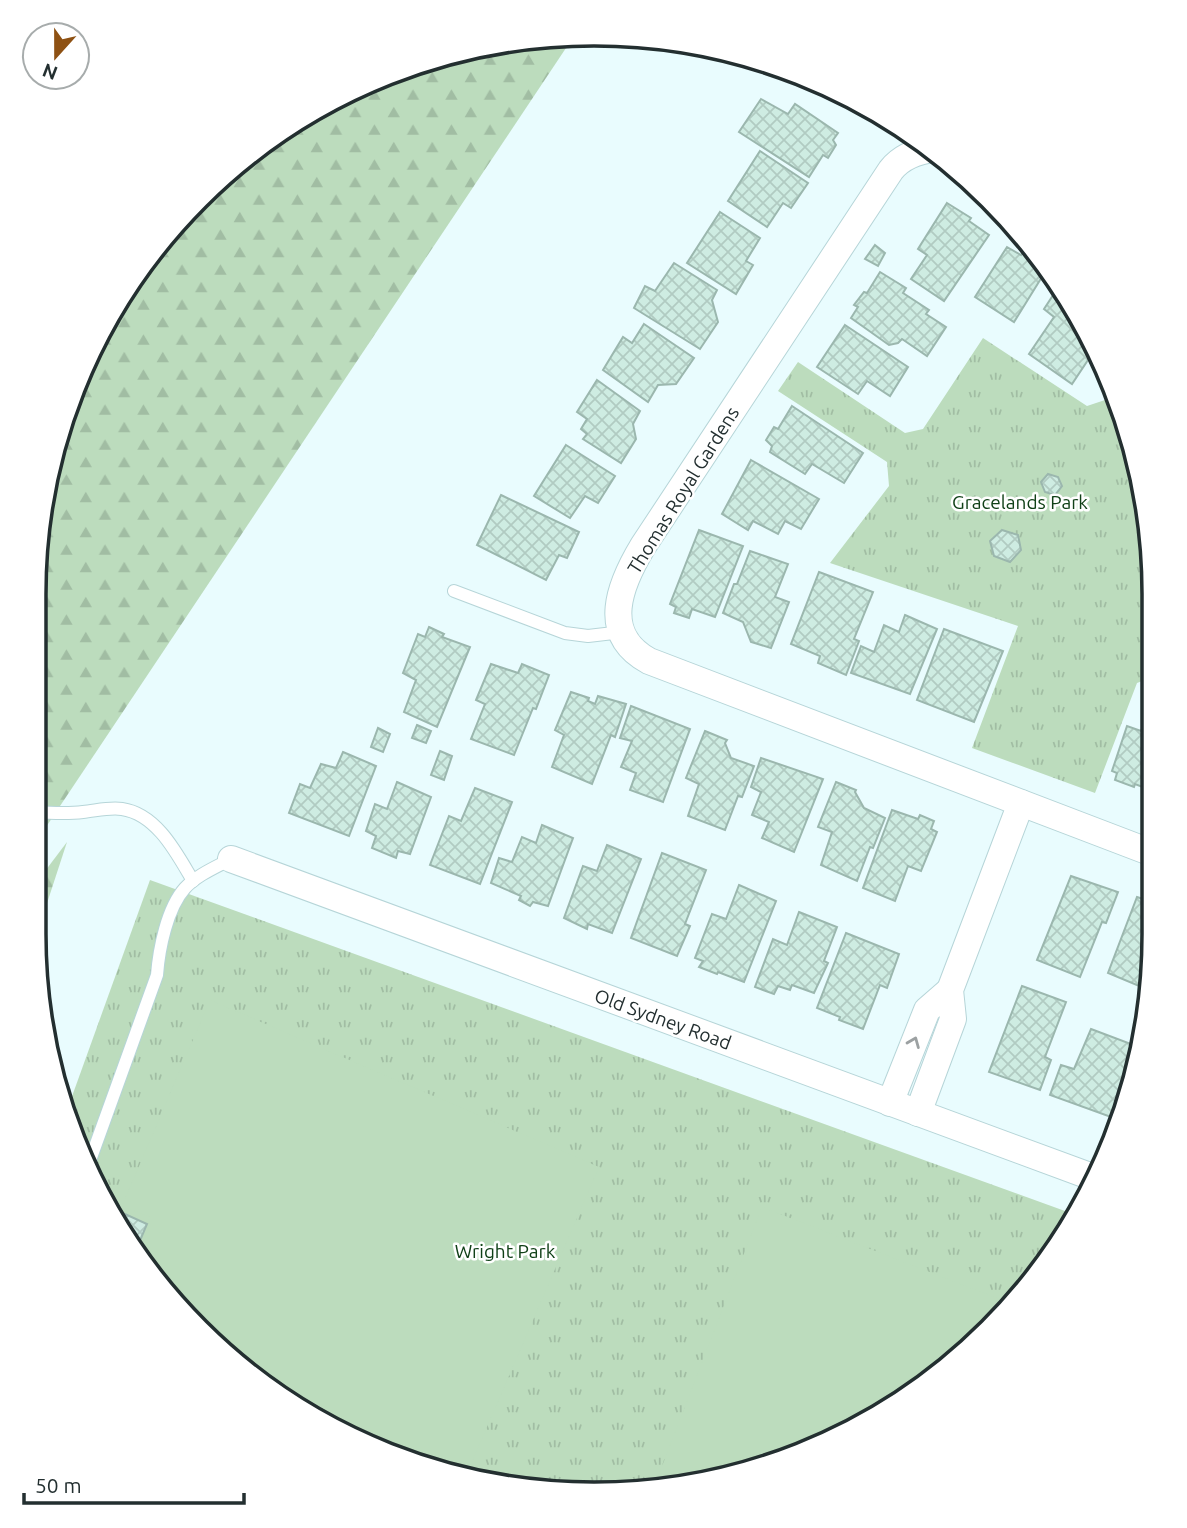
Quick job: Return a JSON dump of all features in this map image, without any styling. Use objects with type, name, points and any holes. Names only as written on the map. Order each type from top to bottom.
[{"type":"street","name":"Thomas Royal Gardens","points":[[622,632],[618,618],[619,600],[631,566],[643,546],[891,170],[915,150]]},
{"type":"street","points":[[622,632],[631,648],[649,661],[1142,849]]},
{"type":"street","points":[[918,1113],[953,1019],[950,990],[1021,803]]},
{"type":"street","name":"Old Sydney Road","points":[[231,859],[1086,1175]]},
{"type":"street","points":[[890,1102],[927,1010],[950,990]]},
{"type":"lane","points":[[454,592],[565,633],[588,636],[622,632]]},
{"type":"lane","points":[[46,813],[81,813],[117,808],[129,811],[153,825],[166,837],[193,881]]},
{"type":"lane","points":[[92,1155],[157,975],[160,947],[175,904],[184,889],[193,881],[231,859]]},
{"type":"green space","points":[[567,47],[46,827],[46,594],[50,522],[64,452],[87,384],[119,319],[138,289],[181,232],[232,181],[289,138],[320,119],[384,87],[452,64],[522,50]]},
{"type":"green space","name":"Gracelands Park","points":[[983,338],[1087,406],[1106,399],[1123,452],[1137,522],[1142,594],[1142,681],[1137,683],[1095,793],[972,748],[1018,626],[830,563],[889,486],[887,462],[778,391],[798,362],[905,433],[923,429]]},
{"type":"green space","points":[[67,842],[46,906],[46,870]]},
{"type":"green space","name":"Wright Park","points":[[150,880],[1066,1212],[1006,1296],[955,1347],[898,1390],[836,1426],[803,1441],[735,1464],[665,1478],[594,1482],[522,1478],[452,1464],[384,1441],[319,1409],[232,1347],[181,1296],[138,1239],[102,1177],[71,1099]]},
{"type":"green space","points":[[210,1000],[599,1167],[469,1468],[417,1453],[351,1426],[319,1409],[260,1369],[232,1347],[181,1296],[140,1241],[150,1217],[122,1206]]},
{"type":"green space","points":[[762,1207],[1002,1300],[955,1347],[927,1369],[868,1409],[836,1426],[803,1441],[735,1464],[657,1479]]},
{"type":"building","points":[[761,99],[788,114],[795,104],[838,133],[833,140],[836,145],[828,158],[823,155],[809,177],[739,132]]},
{"type":"building","points":[[760,151],[808,183],[791,208],[783,203],[767,227],[728,201]]},
{"type":"building","points":[[947,203],[971,218],[969,221],[989,235],[944,301],[911,279],[927,255],[918,249]]},
{"type":"building","points":[[720,212],[760,238],[746,261],[753,265],[736,294],[687,263]]},
{"type":"building","points":[[875,245],[885,253],[878,266],[865,259]]},
{"type":"building","points":[[1007,247],[1021,255],[1022,253],[1041,278],[1014,322],[975,297]]},
{"type":"building","points":[[674,263],[717,290],[712,300],[718,322],[700,349],[634,308],[645,286],[655,291]]},
{"type":"building","points":[[880,272],[906,288],[903,293],[929,310],[926,314],[946,327],[927,356],[902,339],[889,345],[851,318],[858,307],[854,305],[864,292],[867,293]]},
{"type":"building","points":[[1053,295],[1089,359],[1072,384],[1029,354],[1054,317],[1044,309]]},
{"type":"building","points":[[644,324],[694,358],[676,384],[658,385],[648,402],[603,370],[623,337],[632,343]]},
{"type":"building","points":[[845,325],[908,367],[890,396],[867,381],[858,394],[817,367]]},
{"type":"building","points":[[597,380],[640,411],[633,424],[636,439],[621,463],[583,439],[587,434],[581,429],[587,419],[577,412]]},
{"type":"building","points":[[792,406],[863,453],[844,483],[812,464],[805,474],[770,452],[772,446],[766,440],[774,427],[778,429]]},
{"type":"building","points":[[566,445],[615,476],[598,503],[585,496],[570,518],[534,496]]},
{"type":"building","points":[[751,460],[819,499],[801,529],[785,521],[778,534],[753,521],[748,530],[722,514]]},
{"type":"building","points":[[1048,474],[1058,477],[1062,486],[1055,495],[1045,492],[1041,482]]},
{"type":"building","points":[[501,495],[579,532],[567,558],[559,555],[546,580],[477,545]]},
{"type":"building","points":[[699,530],[743,546],[715,617],[692,609],[689,618],[674,613],[676,607],[670,604]]},
{"type":"building","points":[[1002,530],[1018,535],[1021,550],[1010,562],[994,556],[990,541]]},
{"type":"building","points":[[750,551],[788,564],[775,597],[789,602],[771,648],[751,642],[743,622],[723,613]]},
{"type":"building","points":[[819,572],[873,592],[854,639],[859,641],[846,675],[818,663],[820,656],[791,644]]},
{"type":"building","points":[[905,615],[937,629],[910,694],[851,673],[861,646],[874,652],[884,625],[899,632]]},
{"type":"building","points":[[429,627],[444,634],[442,637],[470,647],[437,727],[404,712],[416,680],[403,673],[418,634],[425,637]]},
{"type":"building","points":[[944,629],[1003,651],[974,722],[917,700]]},
{"type":"building","points":[[491,664],[518,673],[522,664],[549,675],[514,755],[471,739],[485,704],[476,700]]},
{"type":"building","points":[[571,692],[589,698],[588,701],[595,704],[598,696],[626,704],[615,737],[611,735],[592,784],[552,767],[564,735],[555,730]]},
{"type":"building","points":[[631,706],[690,729],[663,802],[630,790],[636,773],[621,767],[632,741],[620,738]]},
{"type":"building","points":[[417,725],[431,731],[426,743],[412,738]]},
{"type":"building","points":[[1127,726],[1141,731],[1142,729],[1142,787],[1135,784],[1134,787],[1115,780],[1117,773],[1112,771]]},
{"type":"building","points":[[378,728],[390,734],[383,752],[371,747]]},
{"type":"building","points":[[705,731],[727,740],[725,743],[731,758],[754,766],[742,797],[738,796],[725,830],[688,816],[699,784],[686,778]]},
{"type":"building","points":[[440,751],[452,756],[444,780],[431,775]]},
{"type":"building","points":[[343,752],[376,766],[349,836],[289,813],[300,784],[310,788],[321,764],[336,768]]},
{"type":"building","points":[[761,758],[823,779],[794,852],[762,838],[769,822],[752,815],[761,792],[751,787]]},
{"type":"building","points":[[397,782],[431,797],[410,854],[398,851],[396,858],[372,848],[376,836],[366,831],[375,804],[387,809]]},
{"type":"building","points":[[836,782],[856,790],[864,808],[885,818],[857,881],[821,865],[832,832],[818,827]]},
{"type":"building","points":[[475,788],[512,802],[480,884],[430,865],[449,816],[461,821]]},
{"type":"building","points":[[892,810],[918,819],[920,815],[934,821],[931,829],[937,832],[921,871],[908,866],[895,901],[863,888]]},
{"type":"building","points":[[542,825],[573,838],[548,906],[533,902],[530,906],[519,900],[521,896],[491,883],[499,858],[512,862],[522,837],[536,843]]},
{"type":"building","points":[[607,845],[641,859],[612,933],[588,924],[587,929],[564,918],[583,866],[597,871]]},
{"type":"building","points":[[662,853],[706,870],[685,924],[690,926],[677,956],[631,938]]},
{"type":"building","points":[[1071,876],[1118,892],[1106,923],[1102,922],[1080,977],[1037,960]]},
{"type":"building","points":[[739,885],[776,901],[744,982],[699,967],[703,961],[695,958],[712,914],[726,919]]},
{"type":"building","points":[[1137,897],[1142,899],[1139,986],[1108,973]]},
{"type":"building","points":[[799,912],[837,927],[824,961],[828,963],[814,993],[792,985],[790,990],[778,986],[774,994],[755,987],[773,939],[787,945]]},
{"type":"building","points":[[846,933],[899,954],[887,988],[880,985],[863,1029],[817,1008]]},
{"type":"building","points":[[1022,986],[1066,1002],[1045,1057],[1051,1060],[1040,1090],[989,1072]]},
{"type":"building","points":[[1091,1029],[1130,1044],[1110,1117],[1050,1095],[1061,1065],[1074,1069]]},
{"type":"building","points":[[122,1213],[147,1224],[140,1241]]}]
